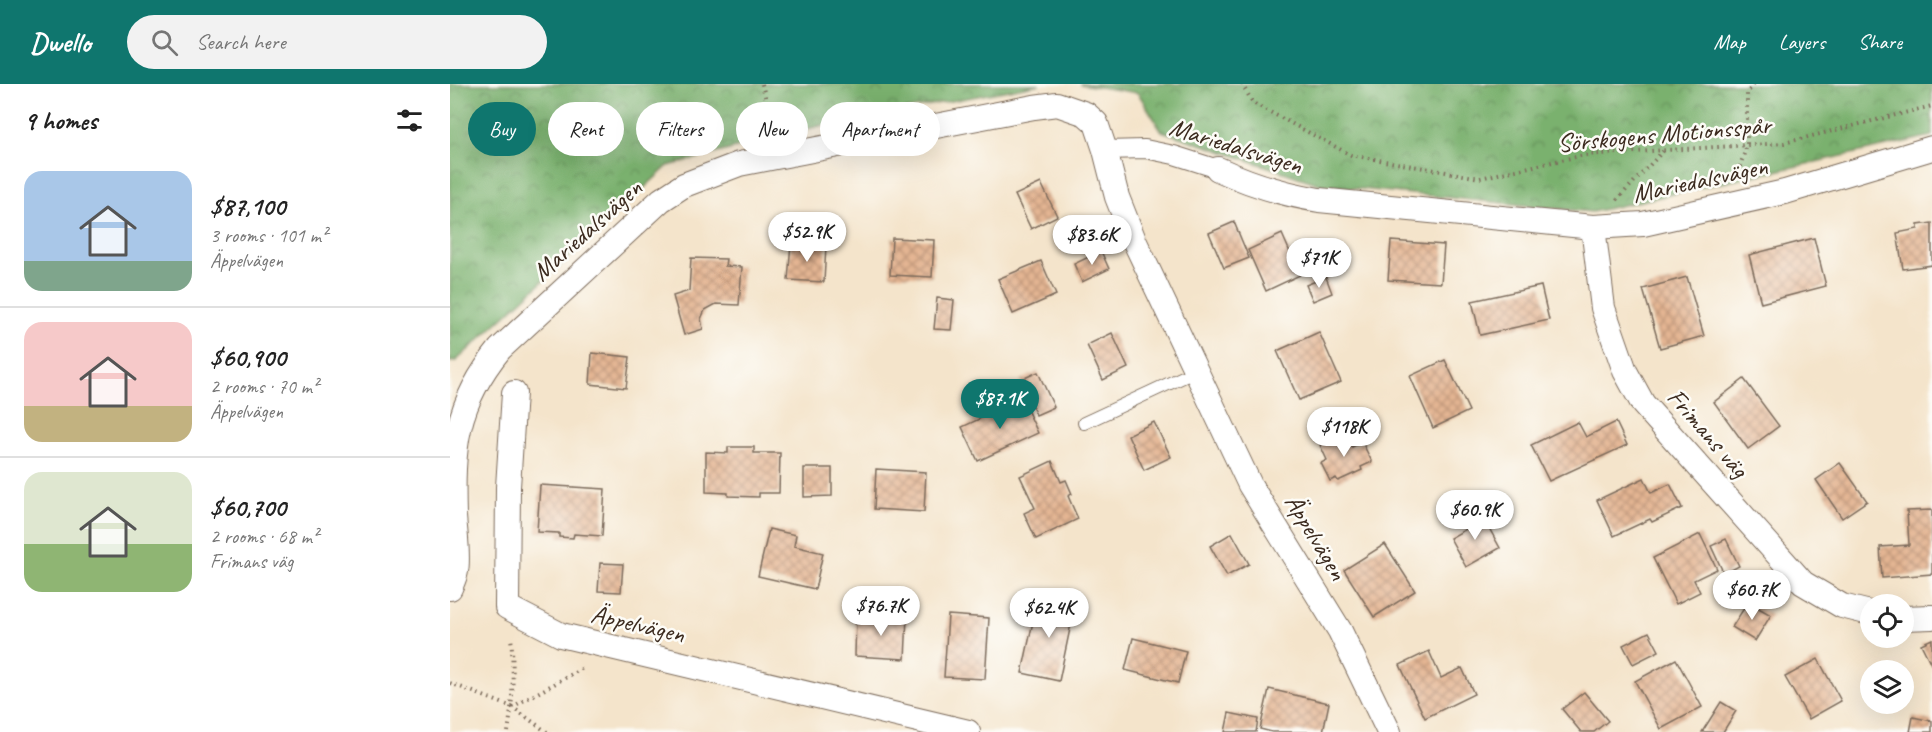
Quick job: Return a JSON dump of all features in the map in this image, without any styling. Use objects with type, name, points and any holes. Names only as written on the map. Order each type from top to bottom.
[{"type":"street","name":"Mariedalsvägen","points":[[808,150],[1057,104],[1086,114],[1096,123],[1105,150],[1145,149],[1200,162],[1250,184],[1280,193],[1319,200],[1593,227],[1643,224],[1785,192],[1932,148]]},
{"type":"street","name":"Äppelvägen","points":[[1105,150],[1117,197],[1134,240],[1250,485],[1340,631],[1389,732]]},
{"type":"street","name":"Mariedalsvägen","points":[[450,588],[457,570],[453,456],[457,430],[465,406],[486,365],[500,348],[661,200],[684,185],[723,168],[775,156]]},
{"type":"street","name":"Frimans väg","points":[[1593,227],[1603,308],[1625,371],[1643,404],[1803,583],[1842,606],[1860,610]]},
{"type":"street","points":[[507,607],[508,487],[514,393]]},
{"type":"street","name":"Äppelvägen","points":[[507,607],[561,635],[968,732]]},
{"type":"street","points":[[1914,618],[1932,617]]},
{"type":"lane","points":[[1084,423],[1196,371]]},
{"type":"path","points":[[762,84],[766,102]]},
{"type":"path","name":"Sörskogens Motionsspår","points":[[1242,84],[1253,103],[1352,155],[1480,178],[1584,155],[1784,143],[1932,106]]},
{"type":"path","points":[[1727,205],[1748,145],[1747,93],[1754,84]]},
{"type":"path","points":[[1593,227],[1664,150]]},
{"type":"path","points":[[507,607],[513,655],[512,707],[508,732]]},
{"type":"path","points":[[512,707],[620,648]]},
{"type":"path","points":[[450,683],[512,707],[547,732]]},
{"type":"green space","points":[[450,84],[1040,84],[940,103],[820,102],[820,126],[808,129],[808,102],[736,102],[736,148],[724,151],[724,102],[636,102],[636,156],[706,156],[668,166],[456,361],[450,362]]},
{"type":"green space","points":[[1080,84],[1932,84],[1932,136],[1592,212],[1322,185],[1162,131],[1138,93]]},
{"type":"building","points":[[1041,183],[1057,216],[1031,229],[1015,195]]},
{"type":"building","points":[[1234,222],[1249,258],[1224,268],[1209,233]]},
{"type":"building","points":[[1932,223],[1932,265],[1903,269],[1897,233],[1918,229],[1918,225]]},
{"type":"building","points":[[1282,234],[1300,275],[1266,291],[1248,250]]},
{"type":"building","points":[[892,238],[934,240],[932,277],[890,275]]},
{"type":"building","points":[[1814,238],[1826,286],[1761,303],[1749,255]]},
{"type":"building","points":[[1391,241],[1444,245],[1441,283],[1388,280]]},
{"type":"building","points":[[791,243],[826,246],[824,282],[788,280]]},
{"type":"building","points":[[1101,251],[1109,269],[1082,282],[1074,264]]},
{"type":"building","points":[[691,258],[726,259],[725,266],[742,267],[739,305],[716,304],[705,310],[701,319],[703,329],[684,335],[673,296],[689,291]]},
{"type":"building","points":[[1041,261],[1056,295],[1013,314],[998,279]]},
{"type":"building","points":[[1326,277],[1332,293],[1313,301],[1306,285]]},
{"type":"building","points":[[1687,277],[1704,336],[1660,348],[1643,289]]},
{"type":"building","points":[[1541,286],[1549,320],[1480,335],[1472,301]]},
{"type":"building","points":[[937,298],[954,300],[951,330],[934,329]]},
{"type":"building","points":[[1319,332],[1341,382],[1299,400],[1277,351]]},
{"type":"building","points":[[1112,333],[1128,368],[1103,380],[1087,345]]},
{"type":"building","points":[[592,353],[630,357],[626,388],[590,384]]},
{"type":"building","points":[[1445,360],[1469,411],[1433,428],[1410,376]]},
{"type":"building","points":[[1038,372],[1054,407],[1036,415],[1020,380]]},
{"type":"building","points":[[1744,379],[1779,426],[1748,449],[1714,402]]},
{"type":"building","points":[[1022,399],[1038,433],[978,461],[962,427]]},
{"type":"building","points":[[1154,422],[1171,457],[1144,470],[1128,435]]},
{"type":"building","points":[[1578,422],[1586,437],[1616,422],[1627,445],[1549,481],[1531,445]]},
{"type":"building","points":[[1345,434],[1352,447],[1362,442],[1372,462],[1361,467],[1362,470],[1338,481],[1336,478],[1330,481],[1321,463],[1327,460],[1320,445]]},
{"type":"building","points":[[728,447],[754,447],[754,453],[780,453],[779,493],[759,493],[759,497],[728,496],[728,493],[706,492],[706,452],[728,453]]},
{"type":"building","points":[[1052,461],[1061,482],[1066,480],[1072,494],[1068,496],[1078,519],[1036,539],[1024,513],[1035,508],[1020,476]]},
{"type":"building","points":[[1840,463],[1867,501],[1842,518],[1816,480]]},
{"type":"building","points":[[804,468],[832,468],[832,496],[804,497]]},
{"type":"building","points":[[876,469],[926,472],[924,512],[874,509]]},
{"type":"building","points":[[1644,478],[1651,493],[1670,484],[1682,508],[1652,522],[1650,519],[1614,536],[1597,500]]},
{"type":"building","points":[[540,485],[605,489],[602,536],[574,534],[573,538],[559,537],[559,533],[537,532]]},
{"type":"building","points":[[1932,510],[1932,574],[1882,578],[1880,547],[1909,545],[1907,511]]},
{"type":"building","points":[[1476,513],[1481,520],[1484,519],[1500,548],[1466,567],[1450,538],[1468,528],[1463,520]]},
{"type":"building","points":[[769,529],[796,535],[794,546],[823,553],[815,589],[758,576]]},
{"type":"building","points":[[1232,533],[1249,564],[1227,576],[1210,546]]},
{"type":"building","points":[[1700,534],[1717,569],[1694,580],[1700,592],[1676,604],[1653,558]]},
{"type":"building","points":[[1726,539],[1739,566],[1724,574],[1711,546]]},
{"type":"building","points":[[1385,544],[1415,591],[1374,617],[1344,570]]},
{"type":"building","points":[[600,563],[623,564],[621,592],[598,591]]},
{"type":"building","points":[[1038,598],[1075,605],[1059,681],[1022,673]]},
{"type":"building","points":[[1748,602],[1771,615],[1755,641],[1732,627]]},
{"type":"building","points":[[856,615],[907,617],[905,659],[855,656]]},
{"type":"building","points":[[948,615],[989,618],[985,679],[944,677]]},
{"type":"building","points":[[1649,632],[1659,651],[1633,664],[1623,645]]},
{"type":"building","points":[[1133,638],[1186,651],[1178,683],[1125,670]]},
{"type":"building","points":[[1932,639],[1932,666],[1921,644]]},
{"type":"building","points":[[1429,651],[1441,678],[1462,668],[1474,694],[1425,718],[1400,665]]},
{"type":"building","points":[[1676,659],[1702,707],[1661,729],[1635,681]]},
{"type":"building","points":[[1818,659],[1841,701],[1809,719],[1785,677]]},
{"type":"building","points":[[1269,689],[1329,703],[1323,732],[1272,732],[1260,729]]},
{"type":"building","points":[[1584,692],[1608,721],[1594,732],[1581,732],[1562,709]]},
{"type":"building","points":[[1721,702],[1736,711],[1723,732],[1702,732]]},
{"type":"building","points":[[1229,713],[1258,719],[1256,732],[1225,732]]},
{"type":"building","points":[[1913,717],[1932,721],[1932,732],[1910,732]]}]
